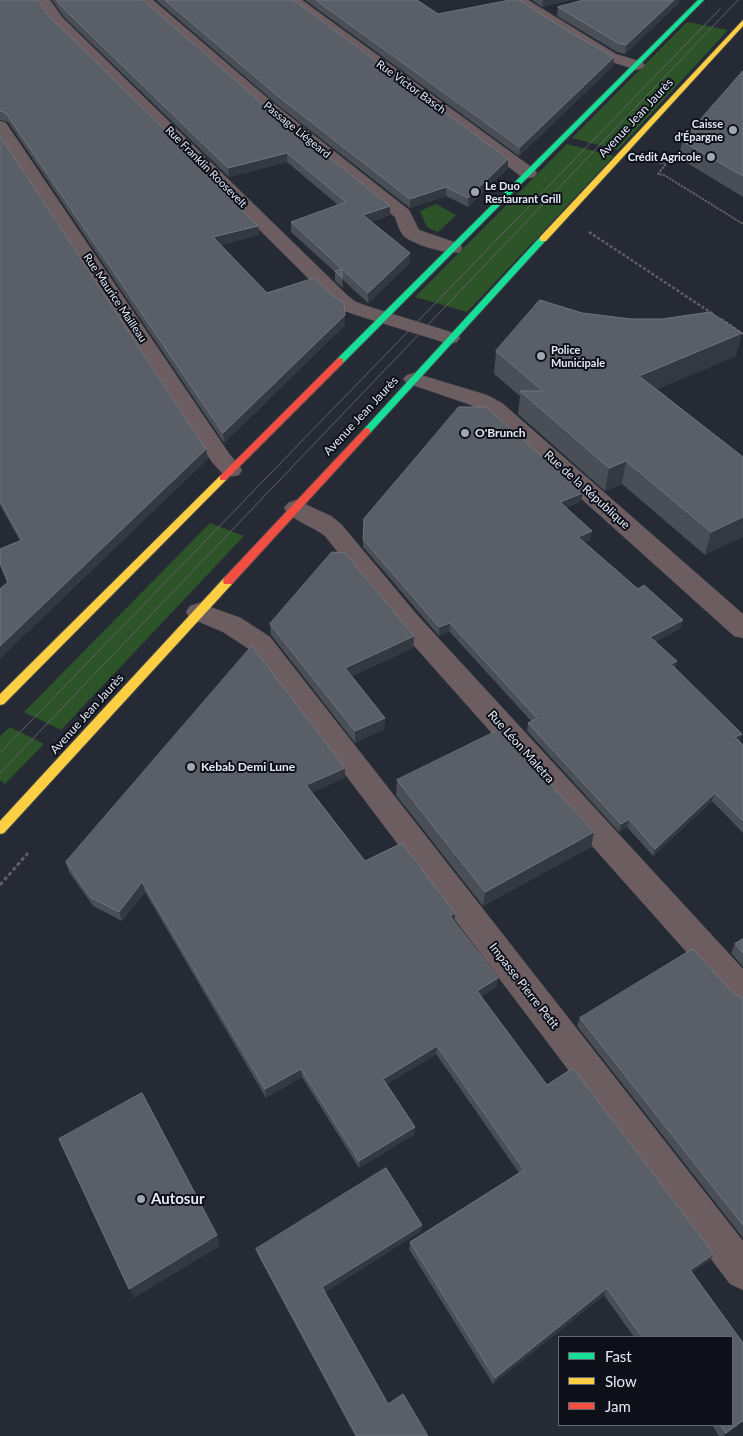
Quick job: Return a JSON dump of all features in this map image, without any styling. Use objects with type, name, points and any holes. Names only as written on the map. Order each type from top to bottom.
[{"type":"main road","points":[[0,701],[701,0]]},
{"type":"main road","name":"Avenue Jean Jaurès","points":[[0,829],[450,338],[740,30]]},
{"type":"street","name":"Rue Franklin Roosevelt","points":[[43,0],[57,20],[331,291],[349,306],[450,338]]},
{"type":"street","name":"Passage Liégeard","points":[[144,0],[272,110],[403,214],[411,232],[420,238],[453,248]]},
{"type":"street","name":"Rue Victor Basch","points":[[293,0],[528,173]]},
{"type":"street","points":[[518,0],[611,57],[637,65]]},
{"type":"street","points":[[538,14],[557,9]]},
{"type":"street","name":"Rue Maurice Mailleau","points":[[0,126],[220,457],[231,470]]},
{"type":"street","name":"Rue de la République","points":[[414,379],[479,400],[494,408],[743,629]]},
{"type":"street","name":"Rue Léon Maletra","points":[[296,508],[323,522],[333,530],[410,624],[743,992]]},
{"type":"street","name":"Impasse Pierre Petit","points":[[199,612],[232,625],[261,644],[743,1271]]},
{"type":"path","points":[[656,162],[666,164],[658,174],[664,175],[743,224]]},
{"type":"path","points":[[583,229],[743,334]]},
{"type":"green space","points":[[687,22],[728,30],[618,150],[572,138]]},
{"type":"green space","points":[[567,144],[614,156],[467,312],[415,297]]},
{"type":"green space","points":[[436,204],[456,215],[438,232],[427,227],[420,211]]},
{"type":"green space","points":[[210,523],[244,536],[61,730],[24,712]]},
{"type":"green space","points":[[10,727],[44,744],[5,784],[0,780],[0,736]]},
{"type":"building","points":[[0,0],[38,0],[49,16],[209,173],[205,174],[258,226],[213,237],[267,293],[314,278],[332,295],[344,303],[345,315],[223,433],[6,113],[0,111]]},
{"type":"building","points":[[57,0],[143,0],[264,105],[390,206],[363,215],[410,253],[368,293],[291,222],[346,202],[287,153],[228,168]]},
{"type":"building","points":[[165,0],[294,0],[508,159],[468,198],[446,187],[410,199],[279,97]]},
{"type":"building","points":[[316,0],[417,0],[438,14],[510,0],[519,0],[571,33],[614,57],[520,147]]},
{"type":"building","points":[[584,0],[674,0],[626,45],[618,43],[558,7]]},
{"type":"building","points":[[743,71],[743,176],[682,141]]},
{"type":"building","points":[[0,136],[206,449],[0,646],[0,589],[8,582],[0,563],[0,549],[22,540],[0,501]]},
{"type":"building","points":[[342,269],[342,278],[335,271]]},
{"type":"building","points":[[540,300],[582,313],[631,319],[662,319],[710,312],[742,333],[639,376],[743,457],[743,517],[711,532],[626,461],[609,468],[520,391],[543,391],[496,351]]},
{"type":"building","points":[[459,407],[486,407],[583,493],[560,502],[592,531],[578,537],[638,589],[644,585],[683,620],[650,637],[677,661],[671,664],[742,734],[735,737],[743,745],[743,821],[715,793],[655,849],[629,819],[621,824],[528,723],[537,718],[450,623],[439,627],[363,539],[364,519]]},
{"type":"building","points":[[332,552],[345,553],[414,636],[345,668],[385,718],[355,731],[270,624]]},
{"type":"building","points":[[252,646],[345,768],[306,785],[365,861],[402,843],[455,913],[450,916],[498,978],[477,991],[547,1085],[573,1068],[714,1254],[690,1270],[743,1343],[743,1420],[726,1433],[721,1426],[733,1426],[733,1336],[641,1336],[607,1288],[495,1378],[410,1242],[524,1170],[437,1046],[383,1079],[415,1127],[359,1161],[301,1069],[265,1089],[142,882],[119,912],[90,897],[66,862]]},
{"type":"building","points":[[501,729],[594,832],[485,892],[397,780]]},
{"type":"building","points":[[743,939],[743,953],[735,944]]},
{"type":"building","points":[[693,949],[734,994],[743,998],[743,1225],[580,1018]]},
{"type":"building","name":"Autosur","points":[[142,1093],[217,1235],[129,1289],[59,1139]]},
{"type":"building","points":[[386,1168],[422,1225],[322,1287],[388,1404],[403,1394],[428,1436],[357,1436],[256,1249]]},
{"type":"tram line","points":[[0,773],[738,0]]},
{"type":"tram line","points":[[0,753],[720,9]]},
{"type":"traffic: fast","points":[[340,361],[701,0]]},
{"type":"traffic: fast","points":[[367,431],[543,239]]},
{"type":"traffic: slow","points":[[543,239],[743,22]]},
{"type":"traffic: slow","points":[[0,701],[223,478]]},
{"type":"traffic: slow","points":[[0,829],[228,581]]},
{"type":"traffic: jam","points":[[223,478],[340,361]]},
{"type":"traffic: jam","points":[[228,581],[367,431]]},
{"type":"place","name":"Caisse d'Épargne","points":[[733,130]]},
{"type":"place","name":"Crédit Agricole","points":[[711,157]]},
{"type":"place","name":"Le Duo Restaurant Grill","points":[[475,192]]},
{"type":"place","name":"Police Municipale","points":[[541,356]]},
{"type":"place","name":"O'Brunch","points":[[465,433]]},
{"type":"place","name":"Kebab Demi Lune","points":[[191,767]]},
{"type":"place","name":"Autosur","points":[[141,1199]]}]
